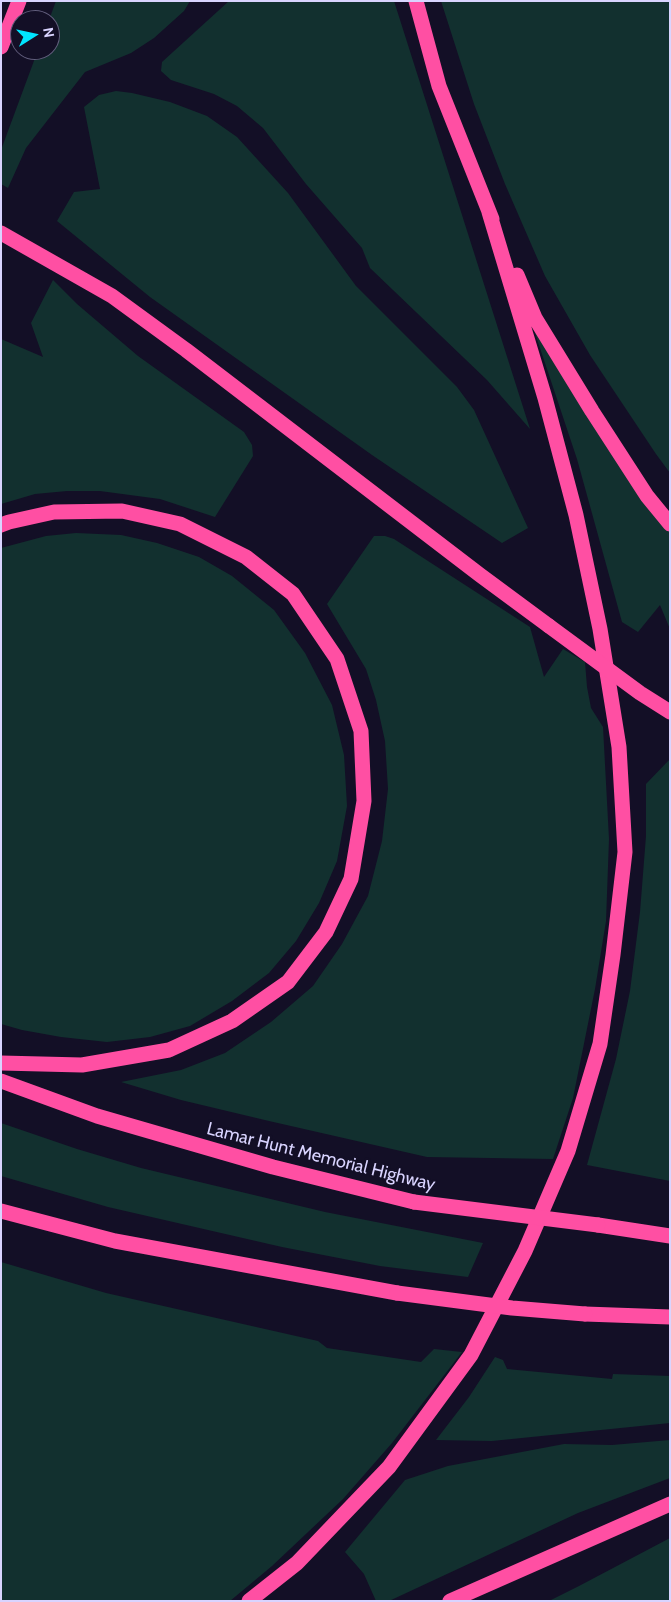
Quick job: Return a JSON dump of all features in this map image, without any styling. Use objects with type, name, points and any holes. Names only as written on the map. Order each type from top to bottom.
[{"type":"highway","points":[[1,47],[18,1]]},
{"type":"highway","points":[[416,1],[439,86],[489,212],[535,318],[647,496],[670,524]]},
{"type":"highway","points":[[249,1601],[297,1563],[389,1467],[471,1355],[525,1251],[568,1152],[600,1044],[613,955],[624,852],[620,747],[600,629],[576,515],[545,398],[489,212]]},
{"type":"highway","points":[[1,233],[56,262],[112,296],[186,350],[480,575],[640,693],[670,712]]},
{"type":"highway","points":[[1,526],[9,522],[54,512],[122,511],[180,524],[246,557],[293,594],[337,659],[361,731],[364,801],[351,879],[326,932],[288,982],[232,1021],[169,1050],[82,1065],[1,1063]]},
{"type":"highway","name":"Lamar Hunt Memorial Highway","points":[[1,1081],[97,1116],[273,1167],[414,1202],[670,1236]]},
{"type":"highway","points":[[1,1211],[114,1241],[397,1293],[512,1308],[585,1314],[670,1317]]},
{"type":"highway","points":[[450,1601],[670,1504]]},
{"type":"green space","points":[[56,1],[190,1],[184,11],[154,38],[131,53],[85,72],[26,148],[8,188],[1,184],[1,150],[34,60],[60,60],[60,10],[53,10]]},
{"type":"green space","points":[[229,1],[394,1],[530,429],[487,380],[370,268],[362,248],[306,184],[263,128],[237,106],[214,94],[171,80],[161,71],[162,62]]},
{"type":"green space","points":[[441,1],[670,1],[670,473],[590,355],[545,276],[505,184],[474,104]]},
{"type":"green space","points":[[116,91],[170,102],[207,116],[237,137],[288,193],[356,286],[457,387],[474,410],[528,528],[502,543],[372,455],[150,297],[57,221],[74,192],[100,189],[84,107],[99,95]]},
{"type":"green space","points":[[53,280],[77,304],[138,356],[244,432],[252,445],[253,456],[215,517],[160,499],[100,491],[67,491],[35,494],[1,504],[1,339],[43,357],[31,323]]},
{"type":"green space","points":[[533,327],[654,512],[670,532],[670,629],[660,605],[638,632],[622,622],[577,459]]},
{"type":"green space","points":[[76,533],[121,535],[157,543],[199,557],[232,576],[274,610],[305,653],[332,705],[344,755],[347,806],[337,861],[319,903],[296,941],[269,973],[232,1001],[190,1026],[150,1037],[107,1042],[61,1037],[1,1024],[1,548],[46,536]]},
{"type":"green space","points":[[374,536],[385,536],[394,539],[530,627],[544,677],[563,649],[585,662],[591,708],[603,727],[609,839],[606,921],[595,989],[573,1098],[553,1159],[427,1157],[181,1100],[121,1082],[181,1070],[225,1053],[271,1022],[313,986],[342,944],[368,896],[382,841],[388,789],[385,741],[376,700],[366,669],[327,604]]},
{"type":"green space","points":[[670,759],[670,1181],[587,1165],[616,1059],[630,991],[640,912],[646,836],[646,784]]},
{"type":"green space","points":[[1,1123],[141,1168],[325,1212],[483,1243],[468,1277],[380,1266],[282,1247],[108,1207],[1,1176]]},
{"type":"green space","points":[[1,1262],[106,1293],[318,1341],[327,1348],[421,1362],[434,1349],[462,1352],[392,1443],[343,1499],[272,1566],[230,1601],[1,1601]]},
{"type":"green space","points":[[495,1357],[503,1360],[507,1369],[612,1379],[613,1374],[670,1376],[670,1423],[492,1441],[436,1440],[469,1397]]},
{"type":"green space","points":[[670,1440],[670,1478],[578,1513],[389,1601],[376,1601],[364,1574],[345,1552],[405,1480],[448,1466],[564,1444],[612,1445]]},
{"type":"green space","points":[[670,1538],[670,1601],[549,1601],[579,1586]]}]
